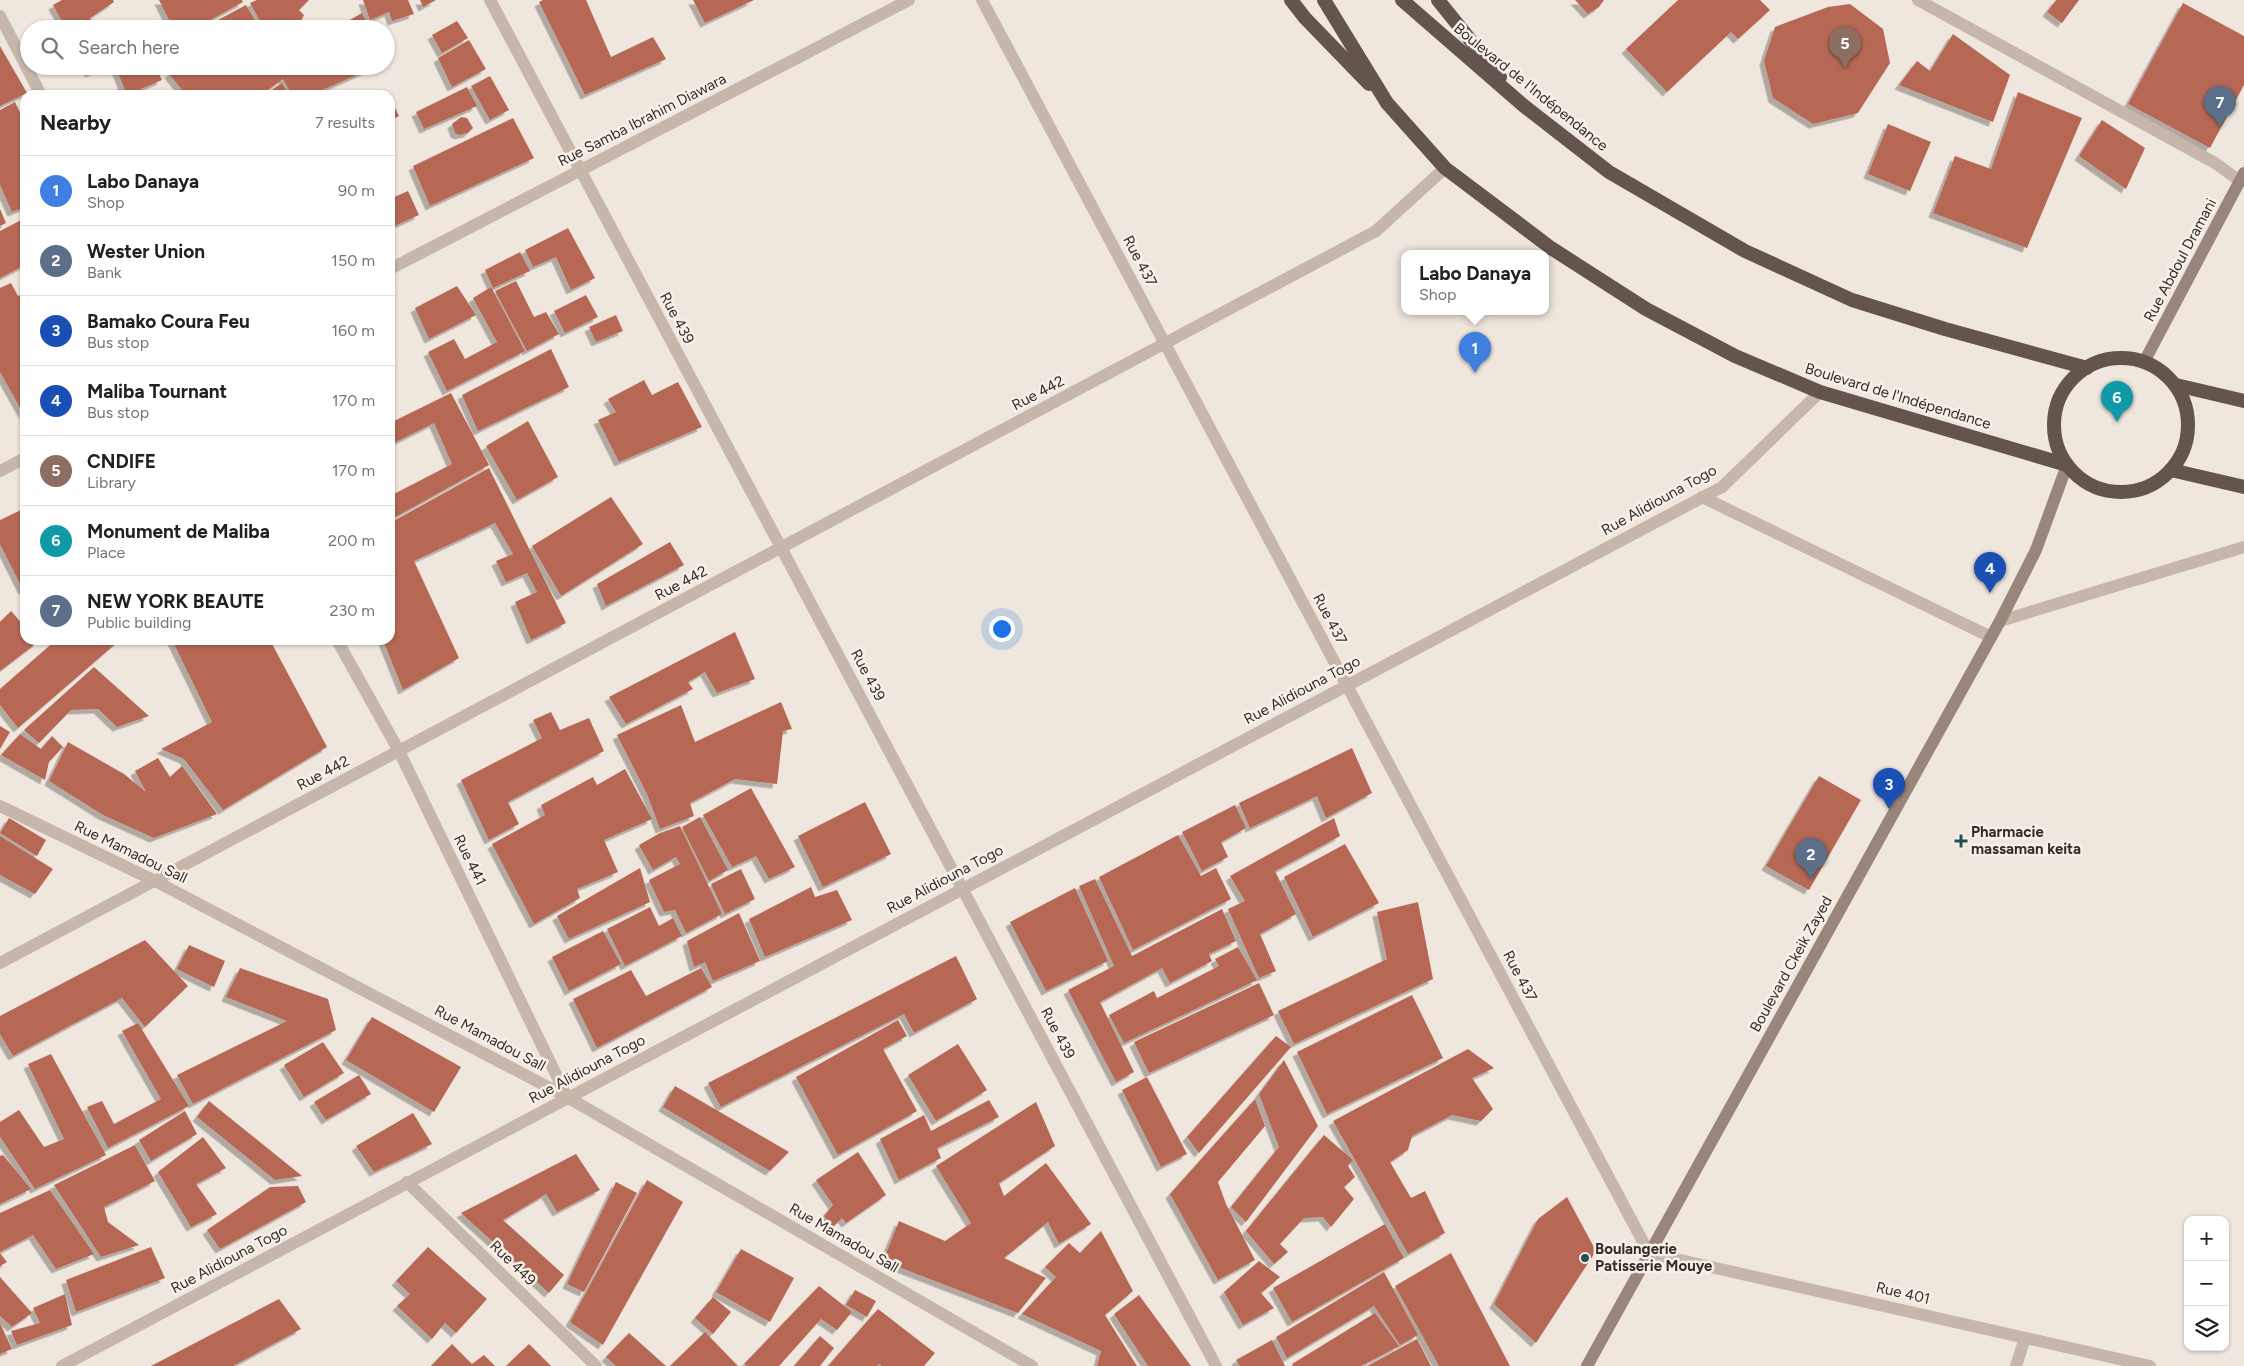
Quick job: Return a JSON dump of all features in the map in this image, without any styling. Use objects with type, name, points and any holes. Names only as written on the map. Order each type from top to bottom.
[{"type":"highway","points":[[1291,0],[1305,18],[1387,103]]},
{"type":"highway","name":"Boulevard de l'Indépendance","points":[[1324,0],[1387,103],[1446,168],[1551,248],[1646,309],[1735,356],[1820,392],[2067,466]]},
{"type":"highway","name":"Boulevard de l'Indépendance","points":[[1402,0],[1524,106],[1609,172],[1745,251],[1852,300],[1945,329],[2087,368]]},
{"type":"highway","points":[[1438,0],[1524,106]]},
{"type":"highway","points":[[2125,358],[2144,362],[2162,371],[2176,385],[2186,406],[2188,428],[2183,451],[2171,470],[2156,483],[2138,490],[2118,493],[2098,489],[2081,480],[2067,466],[2057,446],[2054,424],[2058,402],[2070,382],[2087,368],[2105,360],[2125,358]]},
{"type":"highway","points":[[2176,385],[2244,401]]},
{"type":"highway","points":[[2171,470],[2244,487]]},
{"type":"main road","name":"Rue Abdoul Dramani","points":[[2144,362],[2242,177]]},
{"type":"main road","name":"Boulevard Ckeik Zayed","points":[[1587,1366],[2000,621],[2036,550],[2067,466]]},
{"type":"street","name":"Rue 439","points":[[490,0],[1216,1366]]},
{"type":"street","name":"Rue Samba Ibrahim Diawara","points":[[395,266],[909,0]]},
{"type":"street","name":"Rue 437","points":[[982,0],[1649,1253]]},
{"type":"street","points":[[1918,0],[2242,177]]},
{"type":"street","points":[[0,16],[20,55]]},
{"type":"street","points":[[31,75],[38,90]]},
{"type":"street","name":"Rue 442","points":[[0,963],[1376,231],[1446,168]]},
{"type":"street","name":"Rue Alidiouna Togo","points":[[62,1366],[1702,498],[1722,486],[1820,392]]},
{"type":"street","points":[[0,471],[20,461]]},
{"type":"street","points":[[1702,498],[1991,637]]},
{"type":"street","points":[[2000,621],[2244,547]]},
{"type":"street","name":"Rue 441","points":[[340,645],[399,751],[568,1097]]},
{"type":"street","name":"Rue Mamadou Sall","points":[[0,806],[155,881],[568,1097],[1032,1366]]},
{"type":"street","name":"Rue 449","points":[[407,1182],[596,1366]]},
{"type":"street","name":"Rue 401","points":[[1649,1253],[2150,1366]]},
{"type":"street","points":[[2016,1366],[2025,1338]]},
{"type":"building","points":[[62,0],[113,0],[114,2],[90,18],[91,20],[61,20],[53,5]]},
{"type":"building","points":[[159,0],[242,0],[243,2],[210,20],[169,20]]},
{"type":"building","points":[[257,0],[309,0],[299,10],[304,15],[302,20],[259,20],[250,3]]},
{"type":"building","points":[[363,0],[408,0],[414,14],[392,20],[389,12],[370,20]]},
{"type":"building","points":[[420,0],[436,0],[423,7]]},
{"type":"building","points":[[543,0],[586,0],[611,57],[653,37],[666,59],[585,95],[539,2]]},
{"type":"building","points":[[693,0],[754,0],[705,23]]},
{"type":"building","points":[[1575,0],[1604,0],[1599,7],[1588,14]]},
{"type":"building","points":[[1678,0],[1760,0],[1770,10],[1738,39],[1731,32],[1667,92],[1626,49]]},
{"type":"building","points":[[2056,0],[2079,0],[2062,23],[2047,12]]},
{"type":"building","points":[[2183,3],[2244,36],[2244,85],[2210,148],[2128,104]]},
{"type":"building","points":[[1850,4],[1883,29],[1890,63],[1858,113],[1813,124],[1773,98],[1764,61],[1775,27],[1828,7]]},
{"type":"building","points":[[246,5],[255,20],[218,20]]},
{"type":"building","points":[[362,13],[366,20],[350,20]]},
{"type":"building","points":[[457,21],[468,38],[442,53],[432,35]]},
{"type":"building","points":[[1953,34],[2010,75],[1993,122],[1899,85],[1917,61],[1930,71]]},
{"type":"building","points":[[469,40],[486,69],[452,87],[438,58]]},
{"type":"building","points":[[0,46],[25,90],[20,90],[20,96],[0,106]]},
{"type":"building","points":[[119,75],[160,75],[162,80],[139,90],[125,90]]},
{"type":"building","points":[[170,75],[357,75],[322,90],[289,90],[283,79],[268,90],[182,90]]},
{"type":"building","points":[[490,76],[509,110],[490,120],[471,86]]},
{"type":"building","points":[[282,83],[286,90],[272,90]]},
{"type":"building","points":[[467,87],[477,106],[424,129],[416,112]]},
{"type":"building","points":[[2018,92],[2082,118],[2027,248],[1933,213],[1955,156],[1991,169]]},
{"type":"building","points":[[15,102],[20,112],[20,209],[12,212],[0,185],[0,110]]},
{"type":"building","points":[[395,108],[399,116],[395,118]]},
{"type":"building","points":[[461,117],[467,118],[473,128],[468,133],[459,135],[455,133],[452,124]]},
{"type":"building","points":[[513,118],[534,158],[430,206],[413,166]]},
{"type":"building","points":[[2102,120],[2145,148],[2126,189],[2079,156]]},
{"type":"building","points":[[1888,124],[1931,142],[1910,191],[1868,174]]},
{"type":"building","points":[[408,191],[419,215],[395,226],[395,197]]},
{"type":"building","points":[[0,209],[6,223],[0,226]]},
{"type":"building","points":[[20,221],[20,268],[0,278],[0,231]]},
{"type":"building","points":[[568,228],[595,278],[571,290],[556,257],[533,267],[525,250]]},
{"type":"building","points":[[520,252],[530,271],[493,288],[485,270]]},
{"type":"building","points":[[516,281],[534,317],[546,312],[559,334],[527,351],[495,291]]},
{"type":"building","points":[[11,283],[18,296],[20,295],[20,408],[0,372],[0,288]]},
{"type":"building","points":[[457,286],[476,315],[429,339],[415,308]]},
{"type":"building","points":[[491,287],[525,351],[447,391],[428,352],[454,339],[465,359],[497,342],[473,298]]},
{"type":"building","points":[[586,295],[598,317],[565,333],[554,311]]},
{"type":"building","points":[[616,315],[623,331],[596,342],[589,327]]},
{"type":"building","points":[[551,349],[569,387],[478,431],[462,395]]},
{"type":"building","points":[[644,380],[652,395],[678,382],[702,427],[619,462],[598,420],[616,412],[608,399]]},
{"type":"building","points":[[451,393],[489,465],[395,517],[395,493],[452,464],[434,423],[395,442],[395,421]]},
{"type":"building","points":[[528,421],[558,477],[517,500],[486,446]]},
{"type":"building","points":[[489,468],[566,623],[531,640],[515,602],[537,592],[527,573],[506,582],[496,561],[513,554],[495,523],[414,561],[459,658],[403,690],[385,645],[395,645],[395,520]]},
{"type":"building","points":[[611,497],[643,544],[561,596],[532,546]]},
{"type":"building","points":[[20,510],[20,584],[0,544],[0,520]]},
{"type":"building","points":[[670,542],[684,565],[606,606],[597,584]]},
{"type":"building","points":[[11,611],[20,621],[20,645],[34,645],[0,671],[0,622]]},
{"type":"building","points":[[735,632],[755,679],[717,693],[705,672],[688,682],[693,689],[626,724],[609,697]]},
{"type":"building","points":[[50,645],[114,645],[18,728],[0,705],[0,689]]},
{"type":"building","points":[[174,645],[273,645],[327,747],[223,810],[184,759],[161,749],[212,722]]},
{"type":"building","points":[[94,667],[149,716],[117,727],[98,709],[71,710],[39,743],[24,730]]},
{"type":"building","points":[[781,702],[792,729],[783,731],[777,784],[735,779],[690,803],[694,816],[660,829],[647,794],[617,735],[681,705],[695,742]]},
{"type":"building","points":[[551,712],[560,730],[589,718],[604,751],[508,802],[519,824],[489,840],[461,780],[542,738],[533,720]]},
{"type":"building","points":[[0,726],[10,732],[0,749]]},
{"type":"building","points":[[20,734],[41,749],[52,736],[63,747],[49,762],[45,780],[1,755]]},
{"type":"building","points":[[68,742],[124,774],[146,792],[135,771],[158,758],[170,777],[182,766],[217,814],[154,838],[103,815],[49,781]]},
{"type":"building","points":[[1352,748],[1372,793],[1326,818],[1317,796],[1250,828],[1239,803]]},
{"type":"building","points":[[625,769],[652,819],[604,840],[618,872],[577,889],[580,898],[534,924],[492,844],[545,815],[541,805],[593,777],[597,785]]},
{"type":"building","points":[[1819,776],[1861,800],[1809,890],[1766,866]]},
{"type":"building","points":[[751,788],[795,867],[769,879],[756,856],[732,867],[703,815]]},
{"type":"building","points":[[865,802],[891,854],[823,887],[798,836]]},
{"type":"building","points":[[1235,805],[1246,828],[1221,842],[1228,857],[1202,871],[1182,832]]},
{"type":"building","points":[[700,817],[728,870],[709,881],[682,827]]},
{"type":"building","points":[[9,818],[46,840],[37,856],[0,833]]},
{"type":"building","points":[[1334,818],[1340,836],[1275,871],[1296,914],[1260,934],[1276,971],[1259,978],[1228,909],[1245,901],[1230,876]]},
{"type":"building","points":[[680,826],[722,914],[686,933],[675,910],[664,912],[649,880],[680,864],[676,857],[653,870],[639,845],[660,833]]},
{"type":"building","points":[[1178,835],[1201,876],[1216,868],[1231,899],[1133,950],[1099,877]]},
{"type":"building","points":[[0,836],[53,869],[35,894],[0,875]]},
{"type":"building","points":[[1345,844],[1379,903],[1313,937],[1284,877]]},
{"type":"building","points":[[640,868],[650,902],[569,939],[557,916]]},
{"type":"building","points":[[741,869],[755,899],[725,914],[711,884]]},
{"type":"building","points":[[1095,879],[1132,956],[1222,909],[1236,941],[1209,954],[1212,961],[1170,983],[1162,968],[1100,1002],[1134,1072],[1116,1082],[1068,990],[1114,966],[1079,886]]},
{"type":"building","points":[[811,887],[815,897],[837,890],[852,920],[765,957],[749,919]]},
{"type":"building","points":[[1075,888],[1108,961],[1046,991],[1010,922]]},
{"type":"building","points":[[1418,902],[1433,979],[1294,1044],[1278,1011],[1387,959],[1377,912]]},
{"type":"building","points":[[650,907],[659,926],[673,918],[682,936],[625,966],[607,929]]},
{"type":"building","points":[[739,913],[760,961],[713,981],[705,962],[694,967],[687,941]]},
{"type":"building","points":[[603,931],[621,964],[569,991],[552,957]]},
{"type":"building","points":[[145,940],[188,986],[145,1027],[122,998],[13,1056],[0,1034],[0,1016]]},
{"type":"building","points":[[189,945],[225,961],[214,987],[177,969]]},
{"type":"building","points":[[1238,947],[1257,980],[1124,1043],[1109,1015],[1154,991],[1157,998],[1219,966],[1215,959]]},
{"type":"building","points":[[956,956],[977,999],[914,1033],[904,1014],[721,1107],[708,1083]]},
{"type":"building","points":[[240,968],[328,999],[336,1030],[193,1104],[177,1075],[287,1021],[226,997]]},
{"type":"building","points":[[701,968],[712,987],[597,1048],[573,999],[631,970],[646,996]]},
{"type":"building","points":[[1259,983],[1274,1015],[1149,1073],[1134,1042]]},
{"type":"building","points":[[1412,995],[1443,1058],[1327,1114],[1297,1052]]},
{"type":"building","points":[[372,1017],[461,1067],[434,1112],[346,1060]]},
{"type":"building","points":[[898,1020],[907,1036],[883,1049],[917,1111],[838,1155],[796,1077]]},
{"type":"building","points":[[138,1023],[189,1106],[108,1148],[87,1107],[102,1101],[114,1124],[161,1099],[122,1031]]},
{"type":"building","points":[[1276,1036],[1291,1047],[1199,1153],[1187,1137]]},
{"type":"building","points":[[323,1042],[344,1073],[304,1097],[284,1065]]},
{"type":"building","points":[[958,1044],[987,1090],[936,1121],[908,1075]]},
{"type":"building","points":[[1468,1049],[1494,1068],[1472,1078],[1493,1109],[1481,1121],[1452,1115],[1412,1136],[1408,1150],[1390,1162],[1411,1198],[1425,1191],[1445,1233],[1408,1254],[1333,1121]]},
{"type":"building","points":[[51,1054],[106,1155],[35,1189],[0,1137],[0,1122],[19,1110],[44,1147],[64,1139],[28,1064]]},
{"type":"building","points":[[1284,1060],[1318,1126],[1246,1222],[1231,1207],[1279,1147],[1259,1094]]},
{"type":"building","points":[[359,1075],[371,1094],[326,1120],[314,1102]]},
{"type":"building","points":[[1147,1077],[1187,1154],[1161,1167],[1122,1090]]},
{"type":"building","points":[[675,1086],[789,1152],[770,1171],[663,1107]]},
{"type":"building","points":[[1255,1099],[1265,1126],[1218,1182],[1226,1204],[1255,1260],[1218,1280],[1170,1194]]},
{"type":"building","points":[[989,1100],[999,1117],[937,1148],[941,1158],[899,1180],[880,1139],[924,1115],[931,1131]]},
{"type":"building","points":[[209,1101],[302,1176],[275,1180],[197,1117]]},
{"type":"building","points":[[1036,1102],[1055,1146],[999,1183],[1004,1196],[1046,1163],[1091,1224],[1059,1244],[1048,1222],[1004,1258],[1046,1278],[1018,1313],[883,1261],[899,1221],[945,1241],[971,1223],[936,1166]]},
{"type":"building","points":[[185,1111],[197,1134],[151,1161],[139,1140]]},
{"type":"building","points":[[413,1113],[432,1144],[374,1172],[356,1146]]},
{"type":"building","points":[[1324,1135],[1353,1160],[1348,1166],[1355,1177],[1344,1187],[1354,1199],[1331,1227],[1323,1217],[1304,1218],[1280,1244],[1288,1252],[1274,1264],[1246,1231]]},
{"type":"building","points":[[203,1137],[226,1168],[196,1184],[217,1214],[191,1227],[158,1172]]},
{"type":"building","points":[[135,1145],[155,1181],[104,1207],[108,1222],[139,1245],[101,1257],[54,1185]]},
{"type":"building","points":[[858,1152],[886,1195],[846,1223],[842,1218],[833,1227],[824,1216],[833,1205],[816,1180]]},
{"type":"building","points":[[576,1154],[600,1190],[557,1212],[546,1194],[503,1220],[564,1275],[549,1293],[461,1213]]},
{"type":"building","points":[[3,1155],[31,1189],[0,1204],[0,1156]]},
{"type":"building","points":[[647,1180],[683,1202],[603,1345],[570,1322]]},
{"type":"building","points":[[616,1182],[637,1193],[584,1292],[567,1284]]},
{"type":"building","points":[[298,1186],[306,1202],[220,1249],[207,1230],[270,1187]]},
{"type":"building","points":[[50,1190],[94,1254],[56,1269],[33,1235],[0,1252],[0,1213]]},
{"type":"building","points":[[1567,1197],[1596,1251],[1536,1343],[1494,1304],[1538,1219]]},
{"type":"building","points":[[1385,1224],[1404,1258],[1292,1322],[1273,1288]]},
{"type":"building","points":[[1101,1231],[1133,1291],[1105,1315],[1137,1366],[1097,1366],[1101,1351],[1022,1314],[1056,1277],[1045,1267],[1069,1243],[1080,1253]]},
{"type":"building","points":[[151,1247],[165,1278],[76,1312],[66,1280]]},
{"type":"building","points":[[428,1247],[487,1299],[456,1333],[445,1323],[432,1339],[397,1306],[410,1294],[396,1281]]},
{"type":"building","points":[[741,1249],[794,1278],[770,1322],[716,1292]]},
{"type":"building","points":[[0,1253],[7,1262],[0,1266]]},
{"type":"building","points":[[1451,1253],[1510,1366],[1439,1366],[1395,1286]]},
{"type":"building","points":[[1259,1261],[1280,1277],[1261,1293],[1274,1308],[1243,1325],[1224,1292]]},
{"type":"building","points":[[1384,1272],[1418,1335],[1400,1345],[1374,1306],[1287,1358],[1276,1337]]},
{"type":"building","points":[[0,1277],[32,1313],[12,1327],[0,1316]]},
{"type":"building","points":[[819,1286],[852,1312],[837,1330],[821,1319],[779,1366],[747,1366],[744,1364]]},
{"type":"building","points":[[855,1290],[876,1301],[867,1317],[846,1305]]},
{"type":"building","points":[[65,1294],[72,1325],[17,1345],[11,1331],[40,1323],[33,1308]]},
{"type":"building","points":[[1139,1295],[1191,1366],[1148,1366],[1114,1314]]},
{"type":"building","points":[[713,1297],[731,1312],[713,1334],[695,1318]]},
{"type":"building","points":[[279,1299],[301,1329],[233,1366],[151,1366]]},
{"type":"building","points":[[878,1309],[935,1353],[924,1366],[882,1366],[879,1364],[877,1366],[828,1366]]},
{"type":"building","points":[[1375,1313],[1399,1346],[1361,1366],[1293,1366],[1292,1364]]},
{"type":"building","points":[[0,1323],[12,1349],[0,1354]]},
{"type":"building","points":[[705,1332],[738,1366],[670,1366]]},
{"type":"building","points":[[629,1333],[666,1366],[616,1366],[606,1357]]},
{"type":"building","points":[[820,1336],[834,1348],[820,1366],[794,1366]]},
{"type":"building","points":[[1417,1339],[1431,1366],[1367,1366]]},
{"type":"building","points":[[1272,1340],[1285,1366],[1240,1366],[1236,1360]]},
{"type":"building","points":[[452,1344],[472,1364],[484,1355],[495,1366],[431,1366]]},
{"type":"building","points":[[529,1344],[551,1366],[506,1366]]},
{"type":"place","name":"CNDIFE","points":[[1845,68]]},
{"type":"place","name":"NEW YORK BEAUTE","points":[[2220,127]]},
{"type":"place","name":"Labo Danaya","points":[[1475,373]]},
{"type":"place","name":"Monument de Maliba","points":[[2117,422]]},
{"type":"place","name":"Maliba Tournant","points":[[1990,593]]},
{"type":"place","name":"Bamako Coura Feu","points":[[1889,809]]},
{"type":"place","name":"Pharmacie massaman keita","points":[[1961,841]]},
{"type":"place","name":"Wester Union","points":[[1811,879]]},
{"type":"place","name":"Boulangerie Patisserie Mouye","points":[[1585,1258]]}]
